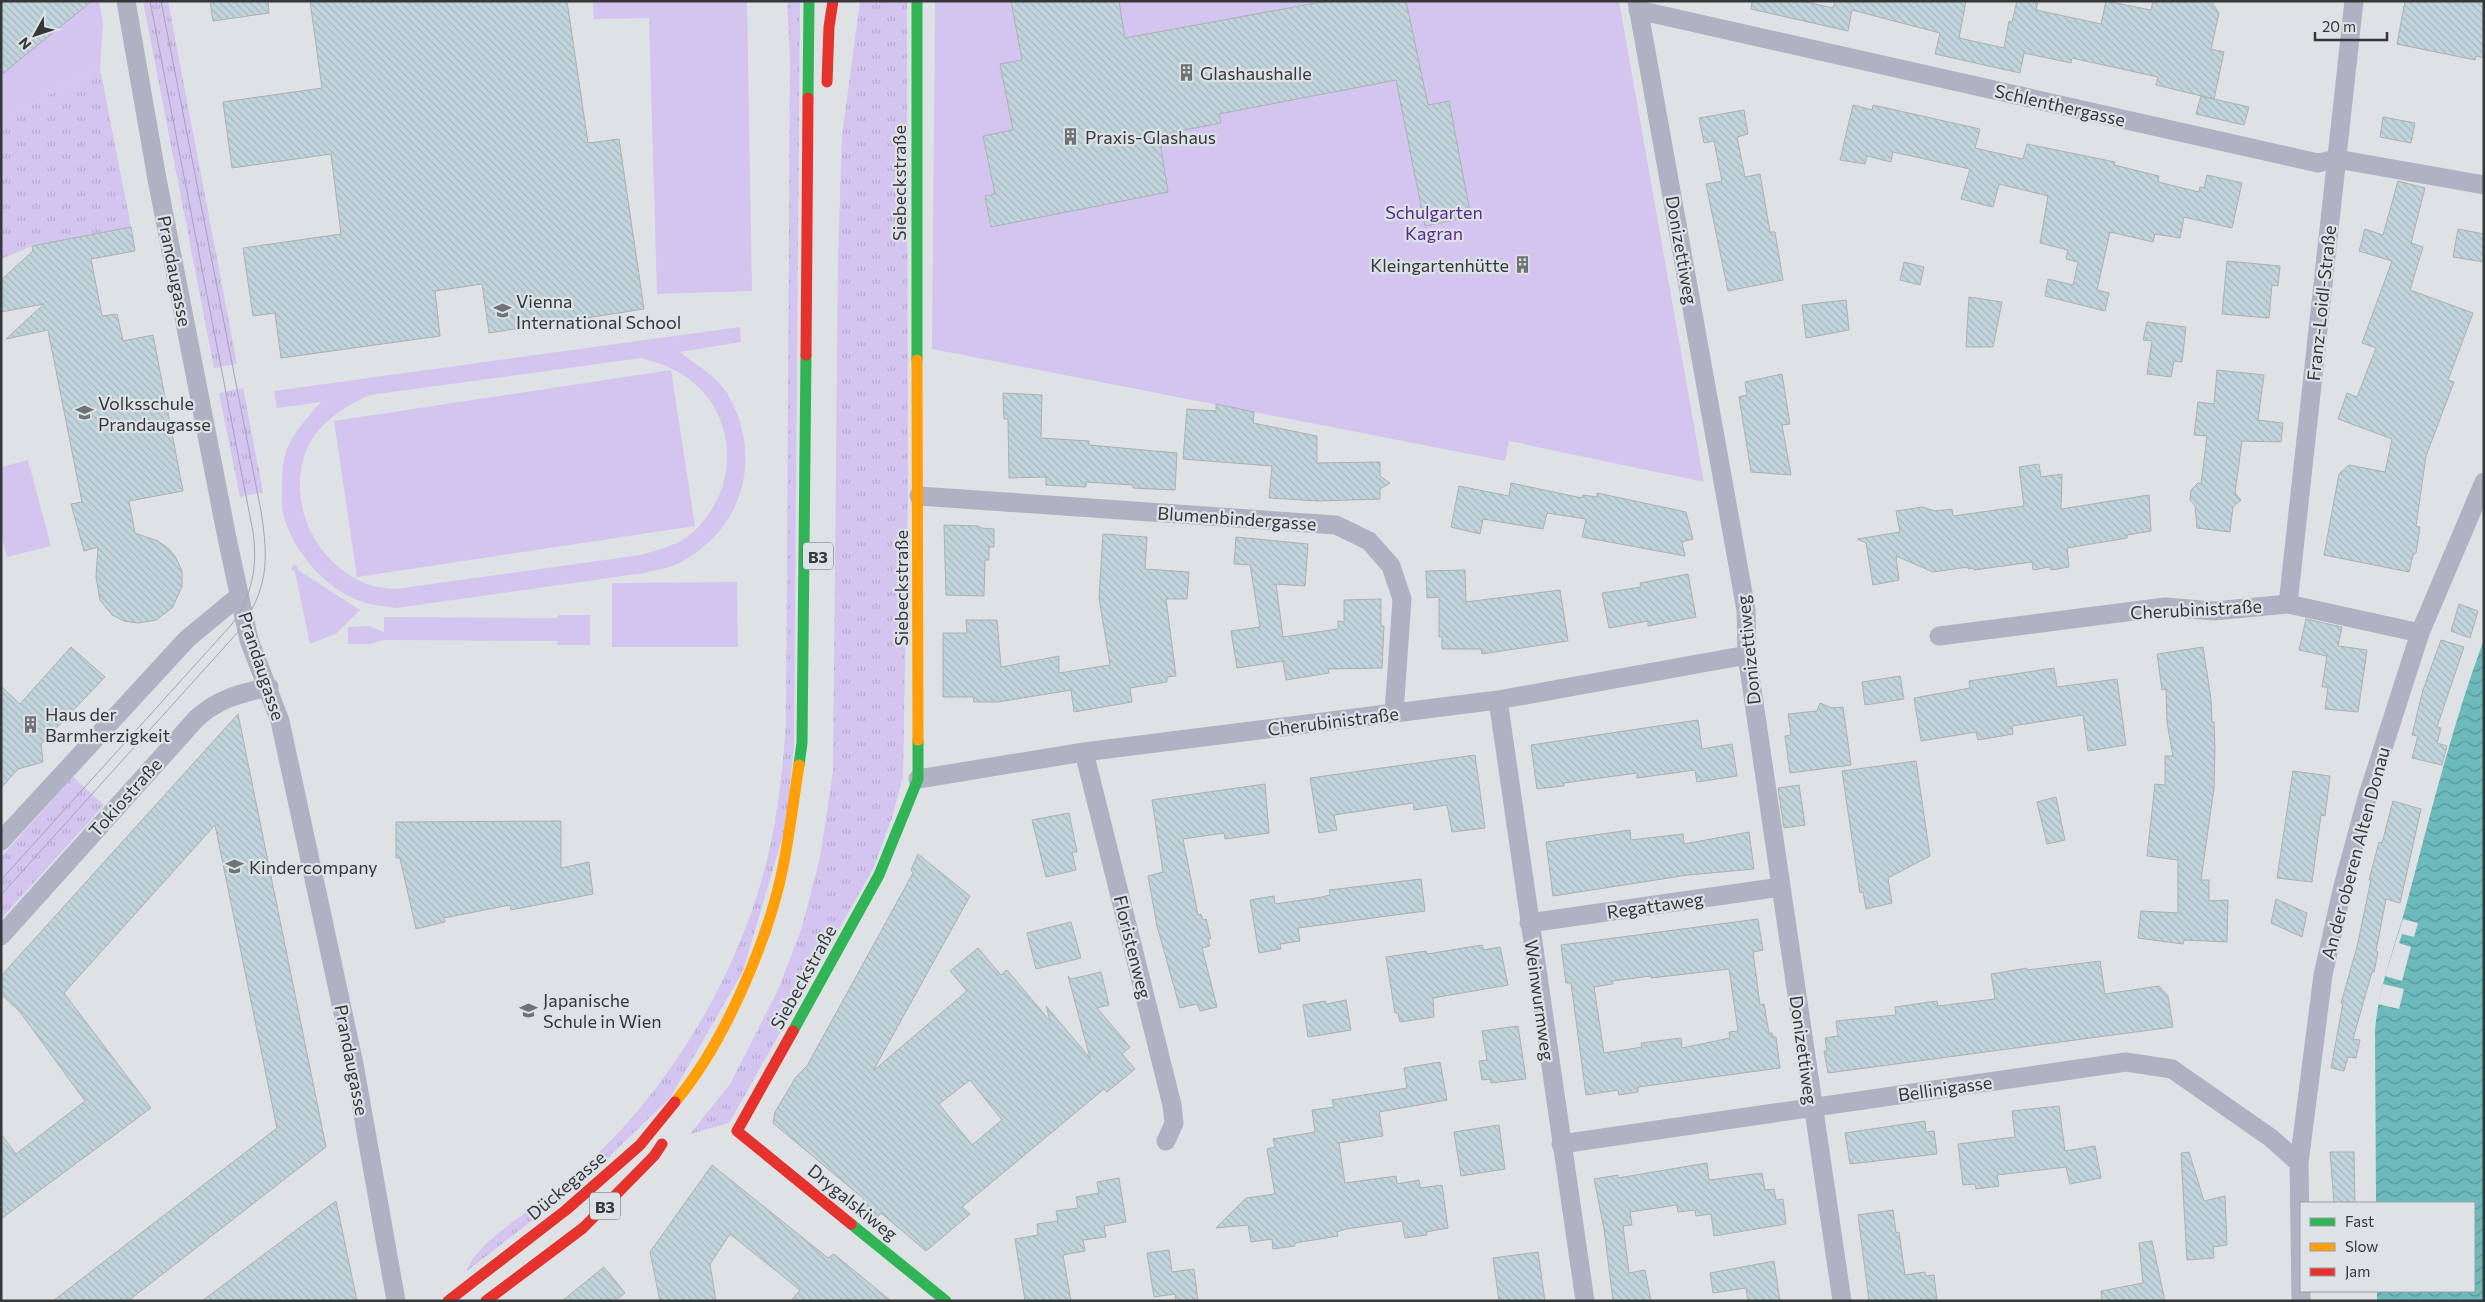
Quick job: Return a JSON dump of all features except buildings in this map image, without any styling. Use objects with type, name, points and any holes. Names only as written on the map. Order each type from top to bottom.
[{"type":"main road","name":"Dückegasse","points":[[448,1301],[566,1210],[640,1145],[692,1082],[744,987],[767,924],[784,864],[802,743],[810,1]]},
{"type":"main road","points":[[826,96],[829,27],[833,1]]},
{"type":"main road","name":"Siebeckstraße","points":[[737,1131],[879,875],[918,779],[917,1]]},
{"type":"main road","points":[[818,321],[819,261]]},
{"type":"main road","name":"Siebeckstraße","points":[[706,1080],[742,1016]]},
{"type":"main road","name":"Drygalskiweg","points":[[737,1131],[946,1301]]},
{"type":"main road","name":"B3","points":[[486,1301],[583,1228],[654,1156],[670,1134]]},
{"type":"street","name":"Prandaugasse","points":[[126,1],[159,189],[239,596],[249,640],[269,687],[280,721],[354,1064],[396,1301]]},
{"type":"street","name":"Franz-Loidl-Straße","points":[[2288,604],[2354,1]]},
{"type":"street","name":"Schlenthergasse","points":[[1638,6],[2318,163],[2337,160],[2484,185]]},
{"type":"street","name":"Donizettiweg","points":[[1638,6],[1746,610],[1746,655],[1842,1301]]},
{"type":"street","name":"An der oberen Alten Donau","points":[[2300,1301],[2299,1163],[2323,975],[2343,886],[2367,798],[2420,633],[2484,482]]},
{"type":"street","name":"Blumenbindergasse","points":[[919,496],[1336,525],[1369,541],[1391,566],[1402,599],[1394,713]]},
{"type":"street","points":[[1,841],[187,639],[239,596]]},
{"type":"street","name":"Cherubinistraße","points":[[1940,636],[2165,607],[2214,612],[2288,604],[2420,633]]},
{"type":"street","name":"Cherubinistraße","points":[[918,779],[1084,752],[1498,700],[1746,655]]},
{"type":"street","name":"Tokiostraße","points":[[1,936],[204,711],[230,696],[269,687]]},
{"type":"street","name":"Weinwurmweg","points":[[1498,700],[1585,1301]]},
{"type":"street","name":"Floristenweg","points":[[1084,752],[1172,1105],[1174,1123],[1166,1141]]},
{"type":"street","name":"Regattaweg","points":[[1529,923],[1781,887]]},
{"type":"street","name":"Bellinigasse","points":[[1561,1144],[1812,1106],[2126,1062],[2172,1069],[2271,1138],[2299,1163]]},
{"type":"green space","points":[[1,1],[99,1],[103,24],[100,68],[1,120]]},
{"type":"green space","points":[[143,1],[168,1],[237,364],[214,368]]},
{"type":"green space","points":[[593,1],[747,1],[752,291],[657,294],[649,18],[594,19]]},
{"type":"green space","points":[[787,1],[800,1],[794,745],[786,825],[743,971],[670,1098],[588,1177],[467,1271],[471,1261],[490,1240],[550,1195],[603,1148],[620,1131],[671,1068],[693,1034],[731,962],[760,886],[770,847],[784,754],[786,723],[790,60]]},
{"type":"green space","points":[[860,1],[907,1],[908,497],[903,777],[892,818],[873,869],[729,1123],[690,1134],[730,1084],[778,990],[802,927],[820,858],[833,771],[838,256],[842,136]]},
{"type":"green space","name":"Schulgarten Kagran","points":[[935,1],[1619,1],[1704,482],[1509,441],[1505,461],[932,349]]},
{"type":"green space","points":[[100,68],[131,227],[32,246],[1,259],[1,120]]},
{"type":"green space","points":[[740,327],[741,342],[680,352],[714,378],[730,398],[740,422],[745,446],[745,470],[740,493],[731,514],[717,533],[699,550],[673,566],[644,573],[396,608],[373,605],[352,598],[325,580],[313,568],[294,542],[283,513],[282,505],[285,454],[298,430],[321,402],[277,408],[274,391]],"holes":[[[641,358],[667,366],[692,382],[709,400],[721,421],[726,444],[726,468],[721,491],[709,513],[692,533],[680,541],[640,555],[396,589],[370,585],[342,570],[320,548],[312,534],[306,520],[300,489],[300,475],[305,454],[320,428],[339,412],[354,403],[370,395]]]},
{"type":"green space","points":[[671,370],[695,526],[357,577],[334,421]]},
{"type":"green space","points":[[243,388],[263,492],[240,497],[219,393]]},
{"type":"green space","points":[[28,460],[51,546],[7,557],[1,535],[1,467]]},
{"type":"green space","points":[[294,564],[298,570],[360,610],[337,633],[310,644],[295,572],[291,569]]},
{"type":"green space","points":[[737,582],[738,647],[612,647],[612,583]]},
{"type":"green space","points":[[558,615],[590,615],[590,645],[558,645],[557,641],[384,640],[370,644],[348,644],[348,627],[369,626],[384,632],[384,617],[557,618]]},
{"type":"green space","points":[[73,777],[104,805],[1,919],[1,857]]},
{"type":"water","points":[[2484,639],[2484,1301],[2377,1301],[2377,1292],[2475,1292],[2475,1202],[2376,1202],[2375,1031],[2383,983],[2406,906],[2442,771]]},
{"type":"pier","points":[[2403,919],[2418,923],[2414,937],[2402,934],[2399,943],[2411,947],[2402,981],[2385,976]]},
{"type":"pier","points":[[2383,984],[2404,989],[2399,1009],[2378,1004]]},
{"type":"tram line","points":[[1,880],[232,624],[249,592],[254,569],[253,532],[150,1]]},
{"type":"tram line","points":[[1,895],[238,632],[255,602],[264,574],[265,545],[261,511],[161,1]]},
{"type":"traffic: fast","points":[[808,98],[809,1]]},
{"type":"traffic: fast","points":[[917,1],[917,360]]},
{"type":"traffic: fast","points":[[799,765],[802,743],[806,355]]},
{"type":"traffic: fast","points":[[793,1031],[879,875],[918,779],[918,740]]},
{"type":"traffic: fast","points":[[851,1224],[946,1301]]},
{"type":"traffic: slow","points":[[917,360],[918,740]]},
{"type":"traffic: slow","points":[[675,1102],[711,1051],[743,988],[756,956],[768,923],[784,862],[799,765]]},
{"type":"traffic: jam","points":[[827,82],[829,27],[833,1]]},
{"type":"traffic: jam","points":[[806,355],[808,98]]},
{"type":"traffic: jam","points":[[793,1031],[737,1131],[851,1224]]},
{"type":"traffic: jam","points":[[448,1301],[566,1210],[640,1145],[675,1102]]},
{"type":"traffic: jam","points":[[486,1301],[583,1228],[654,1156],[662,1144]]},
{"type":"place","name":"Glashaushalle","points":[[1186,73]]},
{"type":"place","name":"Praxis-Glashaus","points":[[1071,137]]},
{"type":"place","name":"Kleingartenhütte","points":[[1523,265]]},
{"type":"place","name":"Vienna International School","points":[[502,311]]},
{"type":"place","name":"Volksschule Prandaugasse","points":[[84,413]]},
{"type":"place","name":"Haus der Barmherzigkeit","points":[[31,724]]},
{"type":"place","name":"Kindercompany","points":[[235,867]]},
{"type":"place","name":"Japanische Schule in Wien","points":[[529,1010]]}]
